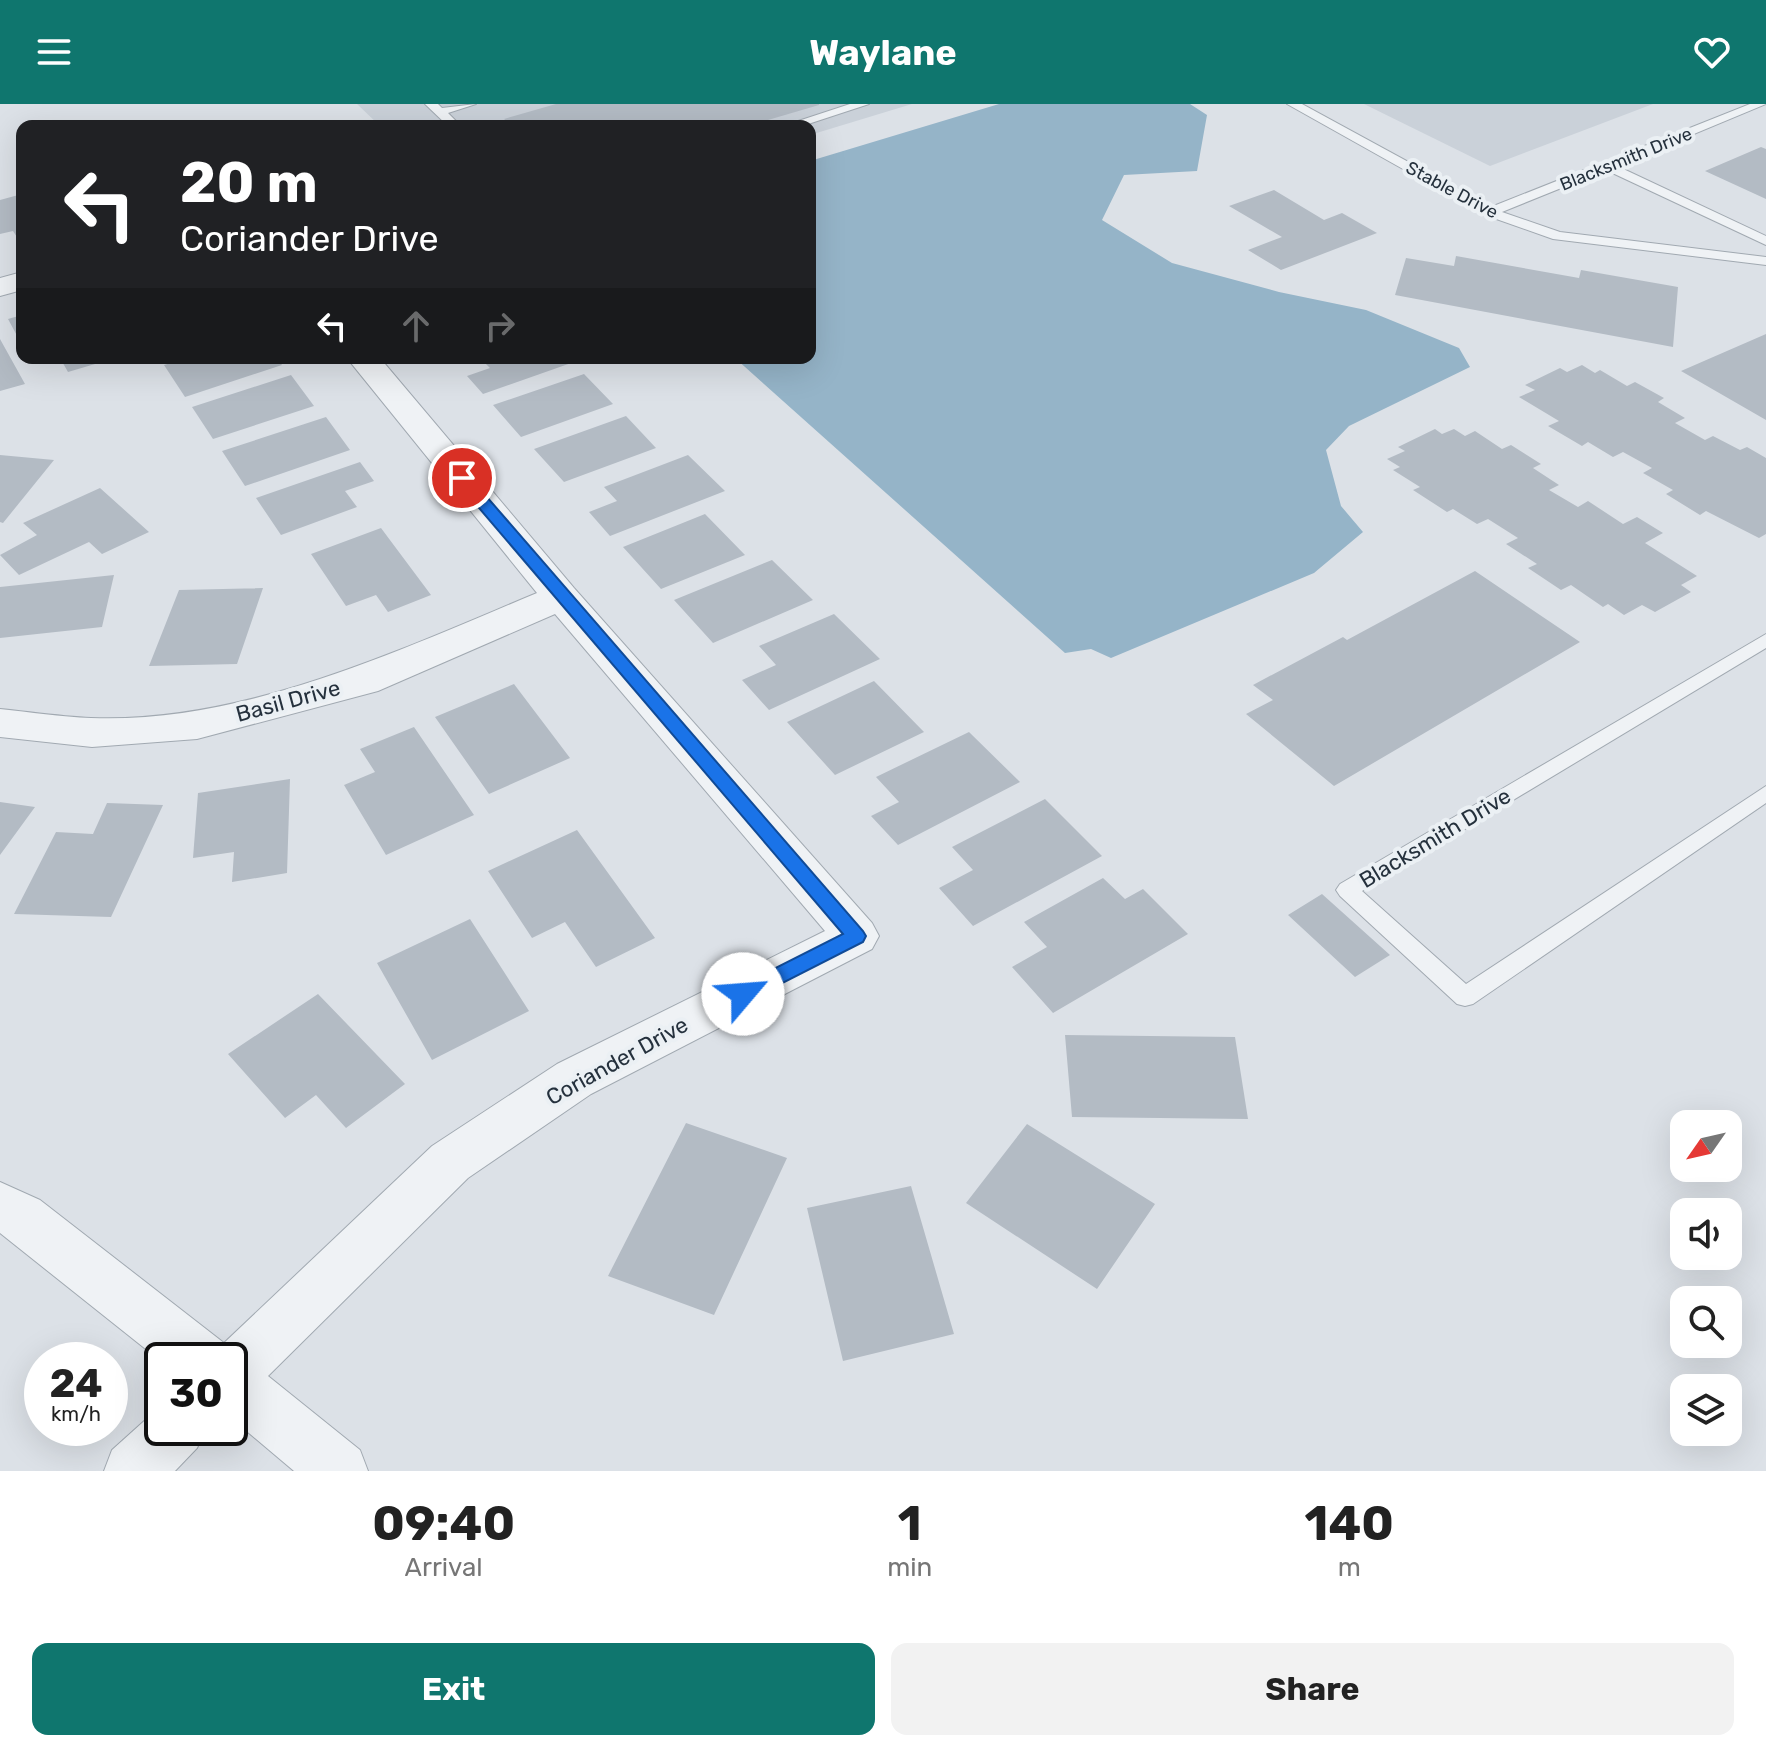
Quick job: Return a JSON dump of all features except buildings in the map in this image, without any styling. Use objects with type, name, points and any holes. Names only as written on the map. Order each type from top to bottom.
[{"type":"street","name":"Coriander Drive","points":[[248,1358],[450,1162],[574,1079],[856,936],[561,597],[368,364]]},
{"type":"street","name":"Basil Drive","points":[[0,723],[92,733],[197,725],[364,681],[561,597]]},
{"type":"street","points":[[0,1206],[21,1217],[180,1342]]},
{"type":"street","points":[[248,1396],[339,1471]]},
{"type":"street","points":[[133,1471],[159,1446]]},
{"type":"lane","points":[[435,108],[470,104]]},
{"type":"lane","points":[[809,120],[863,104]]},
{"type":"lane","name":"Stable Drive","points":[[1293,104],[1490,212],[1558,236],[1766,261]]},
{"type":"lane","points":[[1756,106],[1766,114]]},
{"type":"lane","name":"Blacksmith Drive","points":[[1490,212],[1756,106]]},
{"type":"lane","points":[[1609,167],[1766,241]]},
{"type":"lane","name":"Blacksmith Drive","points":[[1766,640],[1347,890],[1465,997],[1766,793]]},
{"type":"shaded area","points":[[357,104],[912,104],[816,133],[816,120],[374,120]]},
{"type":"shaded area","points":[[1364,104],[1653,104],[1490,166]]},
{"type":"water","points":[[999,104],[1190,104],[1207,115],[1197,171],[1124,175],[1102,220],[1172,263],[1279,292],[1366,310],[1459,348],[1470,367],[1349,426],[1326,450],[1341,506],[1363,532],[1314,573],[1111,658],[1091,649],[1065,653],[742,364],[816,364],[816,159]]},
{"type":"route","points":[[462,478],[561,597],[856,936],[743,994]]}]
